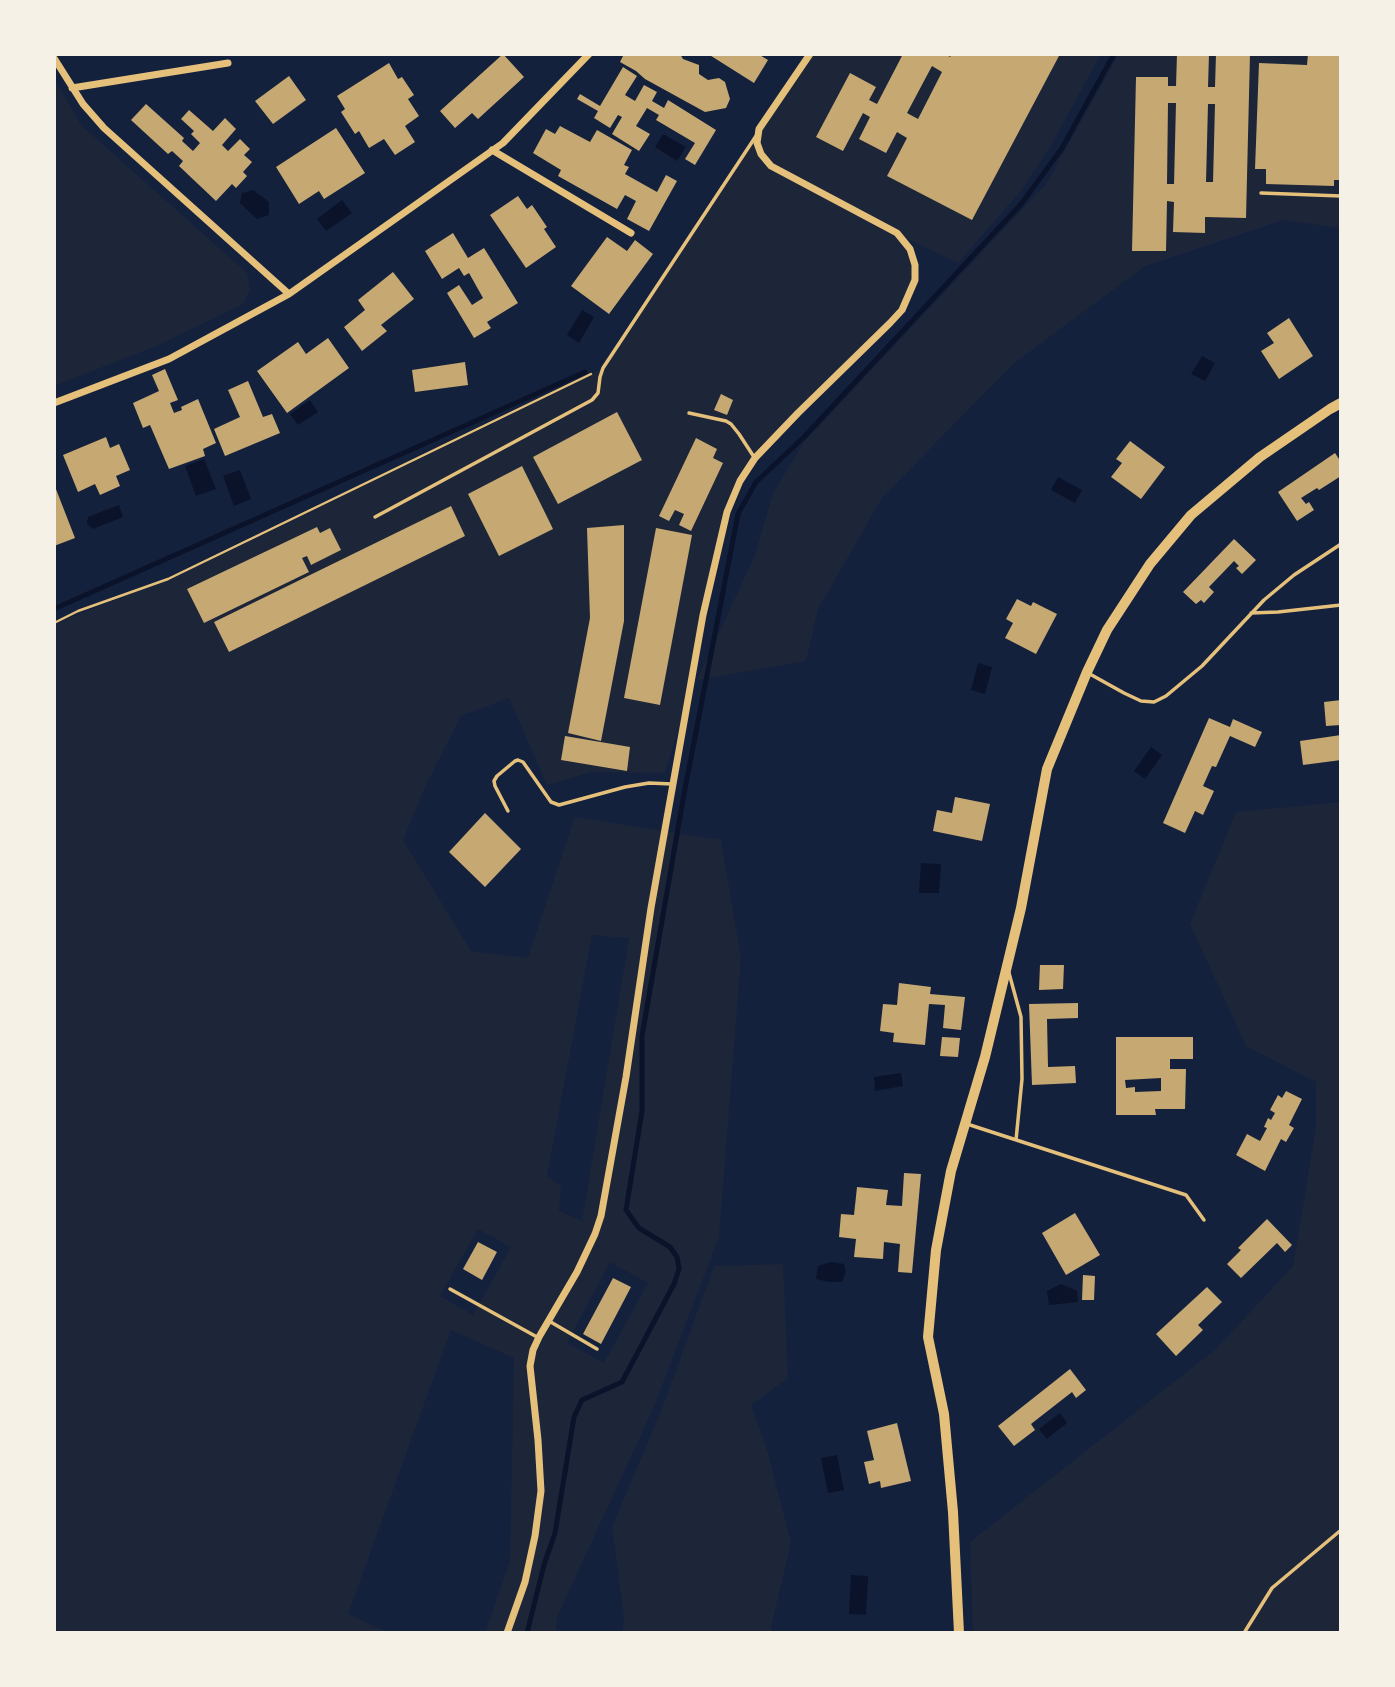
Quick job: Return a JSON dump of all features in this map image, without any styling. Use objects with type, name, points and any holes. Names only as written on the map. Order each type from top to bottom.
[{"type":"street","points":[[54,402],[169,359],[289,294],[503,143],[589,54]]},
{"type":"street","points":[[507,1633],[525,1582],[541,1491],[530,1366],[533,1350],[577,1272],[601,1216],[672,784],[703,615],[724,525],[740,481],[755,458],[896,317],[902,310],[915,280],[911,250],[897,233],[771,166],[757,147],[757,134],[762,123],[810,54]]},
{"type":"street","points":[[54,58],[83,104],[104,128],[289,294]]},
{"type":"street","points":[[72,88],[228,63]]},
{"type":"street","points":[[492,150],[631,233]]},
{"type":"street","points":[[959,1633],[953,1512],[944,1413],[928,1338],[936,1250],[950,1171],[985,1056],[1021,908],[1047,769],[1107,630],[1150,564],[1191,515],[1260,457],[1341,403]]},
{"type":"lane","points":[[375,517],[586,405],[598,393],[603,368],[757,134]]},
{"type":"lane","points":[[1261,193],[1341,196]]},
{"type":"lane","points":[[689,413],[731,424],[755,458]]},
{"type":"lane","points":[[1087,672],[1142,701],[1154,702],[1166,696],[1202,666],[1264,600],[1294,575],[1341,544]]},
{"type":"lane","points":[[1251,613],[1341,604]]},
{"type":"lane","points":[[508,811],[495,781],[497,776],[518,760],[523,762],[551,802],[559,805],[625,787],[649,783],[672,784]]},
{"type":"lane","points":[[1007,968],[1021,1017],[1023,1079],[1016,1140]]},
{"type":"lane","points":[[965,1124],[1186,1195],[1204,1220]]},
{"type":"lane","points":[[450,1289],[539,1337]]},
{"type":"lane","points":[[550,1321],[597,1349]]},
{"type":"lane","points":[[1244,1633],[1272,1588],[1341,1530]]},
{"type":"path","points":[[54,623],[78,611],[168,579],[603,368]]},
{"type":"shaded area","points":[[810,54],[1101,54],[1049,149],[1020,192],[958,263],[899,235],[914,265],[913,281],[901,309],[760,451],[727,510],[689,694],[665,773],[591,772],[547,785],[509,698],[461,716],[425,787],[403,840],[471,951],[528,958],[575,817],[721,840],[741,957],[719,1237],[653,1409],[557,1617],[556,1633],[485,1633],[510,1561],[514,1358],[451,1330],[348,1614],[389,1633],[54,1633],[54,624],[168,579],[603,368]],"holes":[[[592,935],[629,938],[582,1221],[559,1211],[561,1186],[547,1176]],[[478,1229],[511,1247],[473,1315],[440,1296]],[[610,1262],[648,1283],[604,1363],[567,1343]]]},
{"type":"shaded area","points":[[1119,54],[1341,54],[1341,228],[1283,220],[1145,266],[1013,364],[882,498],[818,609],[806,661],[697,680],[755,555],[773,493],[804,442],[1046,184]]},
{"type":"shaded area","points":[[54,78],[81,125],[247,273],[250,289],[243,304],[159,345],[54,386]]},
{"type":"shaded area","points":[[663,134],[686,147],[677,161],[655,147]]},
{"type":"shaded area","points":[[253,190],[269,202],[269,215],[257,219],[240,203],[242,193]]},
{"type":"shaded area","points":[[342,200],[352,213],[326,231],[317,219]]},
{"type":"shaded area","points":[[582,310],[594,317],[579,343],[567,335]]},
{"type":"shaded area","points":[[1202,356],[1215,363],[1205,381],[1191,374]]},
{"type":"shaded area","points":[[310,400],[318,412],[298,425],[290,414]]},
{"type":"shaded area","points":[[204,459],[216,489],[196,496],[185,466]]},
{"type":"shaded area","points":[[240,470],[251,499],[234,506],[223,476]]},
{"type":"shaded area","points":[[1058,477],[1082,490],[1075,503],[1051,490]]},
{"type":"shaded area","points":[[119,505],[123,517],[93,529],[87,524],[88,517]]},
{"type":"shaded area","points":[[978,663],[992,667],[985,694],[971,690]]},
{"type":"shaded area","points":[[1151,747],[1162,755],[1145,779],[1134,771]]},
{"type":"shaded area","points":[[1341,802],[1341,1633],[973,1633],[970,1542],[1216,1349],[1293,1266],[1316,1127],[1316,1082],[1246,1046],[1190,924],[1236,812]]},
{"type":"shaded area","points":[[921,863],[941,864],[939,893],[919,893]]},
{"type":"shaded area","points":[[901,1073],[903,1086],[875,1091],[874,1077]]},
{"type":"shaded area","points":[[831,1262],[844,1264],[846,1272],[842,1282],[816,1279],[818,1266]]},
{"type":"shaded area","points":[[783,1264],[788,1378],[751,1405],[768,1453],[791,1543],[771,1627],[773,1633],[622,1633],[624,1617],[612,1527],[663,1406],[714,1266]]},
{"type":"shaded area","points":[[1061,1284],[1077,1291],[1078,1302],[1049,1305],[1047,1291]]},
{"type":"shaded area","points":[[1060,1413],[1067,1423],[1047,1439],[1039,1429]]},
{"type":"shaded area","points":[[837,1455],[844,1490],[828,1493],[821,1458]]},
{"type":"shaded area","points":[[851,1575],[868,1576],[866,1615],[849,1614]]},
{"type":"building","points":[[503,54],[524,77],[478,119],[472,113],[455,128],[440,111]]},
{"type":"building","points":[[624,54],[680,54],[683,59],[699,65],[699,74],[708,80],[719,78],[725,82],[730,99],[726,108],[705,112],[620,62]]},
{"type":"building","points":[[708,54],[758,54],[768,60],[754,83]]},
{"type":"building","points":[[903,54],[946,54],[950,57],[952,54],[1060,54],[972,220],[887,176],[907,138],[897,132],[886,153],[859,139],[870,117],[863,113],[843,151],[816,137],[850,73],[876,87],[869,100],[877,104]],"holes":[[[932,66],[942,72],[918,119],[907,113]]]},
{"type":"building","points":[[1177,54],[1209,54],[1208,87],[1215,87],[1216,54],[1250,54],[1246,218],[1205,217],[1205,233],[1173,232],[1174,202],[1167,201],[1166,251],[1132,251],[1136,77],[1168,77],[1168,86],[1176,86]],"holes":[[[1168,103],[1176,103],[1174,184],[1167,184]],[[1208,104],[1215,104],[1213,182],[1206,182]]]},
{"type":"building","points":[[1308,54],[1341,54],[1341,180],[1334,180],[1334,186],[1266,184],[1266,169],[1255,169],[1259,63],[1307,65]]},
{"type":"building","points":[[389,63],[398,79],[402,77],[414,95],[408,99],[419,116],[405,126],[415,142],[395,155],[384,139],[369,148],[359,131],[355,134],[341,112],[345,109],[337,96]]},
{"type":"building","points":[[623,67],[637,76],[625,95],[635,101],[644,85],[657,92],[652,101],[664,108],[668,100],[716,130],[695,165],[685,159],[695,143],[656,120],[659,115],[647,108],[636,126],[650,134],[639,151],[612,134],[622,117],[618,115],[610,128],[594,118],[598,111],[577,99],[580,94],[600,106]]},
{"type":"building","points":[[289,76],[306,100],[273,124],[255,101]]},
{"type":"building","points":[[146,104],[184,138],[182,141],[193,151],[200,143],[191,134],[194,131],[181,119],[189,110],[213,131],[225,118],[236,129],[222,145],[228,151],[240,139],[250,149],[244,155],[252,162],[243,172],[247,176],[236,188],[232,184],[216,201],[179,166],[183,161],[172,151],[168,154],[131,120]]},
{"type":"building","points":[[560,126],[590,142],[597,130],[632,150],[624,165],[629,167],[625,174],[657,192],[666,175],[677,181],[649,231],[627,219],[636,201],[625,195],[617,209],[558,176],[561,170],[533,153],[546,129],[555,134]]},
{"type":"building","points":[[336,128],[365,173],[324,199],[319,191],[299,204],[276,167]]},
{"type":"building","points":[[518,196],[527,209],[532,205],[547,227],[544,229],[556,247],[526,268],[490,215]]},
{"type":"building","points":[[453,233],[468,258],[484,248],[518,303],[487,322],[491,328],[474,338],[447,293],[459,285],[472,305],[483,298],[469,273],[464,276],[459,268],[442,279],[425,251]]},
{"type":"building","points":[[607,237],[627,251],[635,240],[653,254],[609,314],[571,286]]},
{"type":"building","points":[[393,272],[414,299],[381,325],[387,331],[362,351],[344,327],[365,310],[358,300]]},
{"type":"building","points":[[1289,318],[1313,356],[1279,379],[1261,351],[1274,343],[1267,333]]},
{"type":"building","points":[[328,338],[349,368],[287,413],[257,371],[298,342],[306,354]]},
{"type":"building","points":[[465,362],[468,385],[415,392],[412,370]]},
{"type":"building","points":[[165,369],[178,400],[170,403],[174,413],[198,399],[216,443],[203,449],[205,456],[169,469],[150,425],[143,428],[133,403],[159,391],[152,375]]},
{"type":"building","points":[[248,381],[263,417],[272,414],[280,433],[225,456],[214,429],[240,417],[228,390]]},
{"type":"building","points":[[721,394],[733,400],[727,415],[714,410]]},
{"type":"building","points":[[617,412],[642,460],[558,504],[533,457]]},
{"type":"building","points":[[106,437],[110,448],[119,444],[130,470],[116,476],[120,486],[100,495],[95,484],[78,492],[63,455]]},
{"type":"building","points":[[696,438],[717,449],[713,458],[723,463],[691,531],[679,525],[684,514],[675,510],[669,521],[659,516]]},
{"type":"building","points":[[1130,441],[1165,467],[1141,499],[1111,477],[1122,463],[1116,459]]},
{"type":"building","points":[[1335,453],[1341,462],[1341,476],[1301,498],[1306,504],[1309,502],[1314,510],[1297,521],[1278,492]]},
{"type":"building","points":[[522,466],[553,529],[499,556],[468,494]]},
{"type":"building","points":[[54,484],[75,538],[54,546]]},
{"type":"building","points":[[451,506],[465,536],[229,652],[214,622]]},
{"type":"building","points":[[624,525],[624,621],[601,741],[568,733],[590,618],[587,528]]},
{"type":"building","points":[[317,527],[320,533],[330,528],[341,550],[311,565],[307,556],[302,558],[309,572],[204,623],[187,589]]},
{"type":"building","points":[[656,528],[692,535],[660,705],[624,698]]},
{"type":"building","points":[[1234,539],[1256,560],[1242,574],[1234,561],[1209,587],[1214,592],[1204,603],[1201,600],[1196,604],[1183,592]]},
{"type":"building","points":[[1017,599],[1031,606],[1033,602],[1057,614],[1036,654],[1005,638],[1013,623],[1006,619]]},
{"type":"building","points":[[1341,700],[1341,725],[1326,726],[1324,702]]},
{"type":"building","points":[[1209,718],[1230,727],[1233,719],[1262,732],[1255,747],[1230,736],[1216,767],[1212,766],[1203,786],[1214,791],[1203,815],[1195,811],[1185,833],[1163,823]]},
{"type":"building","points":[[1341,735],[1341,760],[1303,765],[1300,741]]},
{"type":"building","points":[[565,736],[630,747],[627,771],[561,760]]},
{"type":"building","points":[[955,797],[990,804],[982,841],[933,831],[937,810],[952,813]]},
{"type":"building","points":[[485,813],[521,849],[485,887],[449,852]]},
{"type":"building","points":[[1040,965],[1064,965],[1063,989],[1039,990]]},
{"type":"building","points":[[899,983],[931,987],[930,994],[965,997],[961,1030],[943,1028],[945,1005],[929,1004],[925,1045],[893,1042],[894,1033],[880,1031],[883,1004],[897,1005]]},
{"type":"building","points":[[1078,1003],[1078,1018],[1047,1019],[1048,1067],[1075,1066],[1076,1083],[1032,1085],[1029,1004]]},
{"type":"building","points":[[942,1037],[960,1038],[958,1057],[940,1056]]},
{"type":"building","points":[[1116,1037],[1193,1037],[1193,1059],[1170,1059],[1170,1069],[1186,1069],[1185,1109],[1155,1109],[1156,1115],[1116,1115]],"holes":[[[1161,1078],[1161,1091],[1135,1092],[1135,1087],[1126,1088],[1125,1080]]]},
{"type":"building","points":[[1286,1091],[1302,1099],[1289,1125],[1294,1128],[1286,1142],[1281,1139],[1265,1171],[1236,1155],[1247,1134],[1260,1141],[1267,1128],[1264,1127],[1268,1118],[1271,1120],[1275,1113],[1270,1110],[1278,1095],[1282,1098]]},
{"type":"building","points":[[904,1173],[921,1174],[912,1273],[898,1272],[900,1244],[884,1242],[883,1259],[854,1257],[856,1239],[839,1237],[841,1214],[854,1215],[857,1187],[888,1190],[886,1205],[902,1206]]},
{"type":"building","points":[[1075,1213],[1100,1255],[1066,1275],[1042,1233]]},
{"type":"building","points":[[1267,1219],[1292,1245],[1285,1252],[1277,1243],[1241,1278],[1227,1264],[1241,1250],[1238,1248]]},
{"type":"building","points":[[478,1242],[497,1252],[482,1280],[463,1269]]},
{"type":"building","points":[[1083,1275],[1095,1276],[1094,1300],[1082,1300]]},
{"type":"building","points":[[613,1278],[631,1287],[601,1344],[583,1334]]},
{"type":"building","points":[[1207,1287],[1222,1302],[1198,1325],[1203,1330],[1176,1356],[1156,1334]]},
{"type":"building","points":[[1070,1369],[1086,1390],[1076,1398],[1072,1392],[1031,1424],[1035,1430],[1014,1446],[998,1426]]},
{"type":"building","points":[[897,1423],[911,1481],[881,1488],[880,1481],[869,1484],[864,1462],[874,1460],[867,1431]]},
{"type":"waterway","points":[[527,1633],[555,1533],[574,1417],[582,1400],[622,1382],[674,1284],[679,1269],[677,1257],[670,1247],[639,1228],[626,1210],[642,1111],[642,1036],[684,794],[738,514],[756,482],[804,437],[1022,203],[1062,148],[1114,54]]},
{"type":"waterway","points":[[54,609],[585,372]]}]
